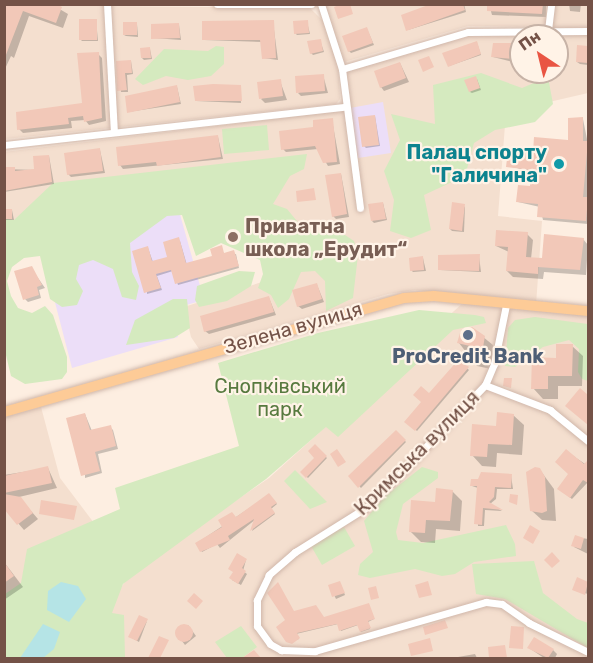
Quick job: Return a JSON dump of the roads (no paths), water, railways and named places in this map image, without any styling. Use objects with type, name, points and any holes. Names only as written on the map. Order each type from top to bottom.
[{"type":"main road","name":"Зелена вулиця","points":[[4,412],[378,303],[432,296],[506,305],[588,311]]},
{"type":"street","points":[[107,4],[114,132]]},
{"type":"street","points":[[217,4],[311,4]]},
{"type":"street","points":[[321,4],[342,69],[345,107],[360,208]]},
{"type":"street","points":[[549,24],[551,4]]},
{"type":"street","points":[[342,69],[468,32],[509,31]]},
{"type":"street","points":[[569,31],[588,31]]},
{"type":"street","points":[[4,145],[345,107]]},
{"type":"street","name":"Кримська вулиця","points":[[506,305],[494,364],[485,385],[370,505],[295,552],[269,575],[257,600],[257,626],[270,644],[281,650],[315,651],[486,602],[502,604],[529,623],[588,652]]},
{"type":"street","points":[[485,385],[550,410],[588,441]]},
{"type":"water","points":[[61,582],[78,586],[86,599],[69,622],[47,610],[48,591]]},
{"type":"water","points":[[43,624],[60,632],[54,649],[43,658],[20,658]]},
{"type":"place","name":"Палац спорту \"Галичина\"","points":[[559,164]]},
{"type":"place","name":"Приватна школа „Ерудит“","points":[[233,237]]},
{"type":"place","name":"ProCredit Bank","points":[[468,335]]},
{"type":"park label","name":"Снопківський парк","points":[[280,398]]}]
